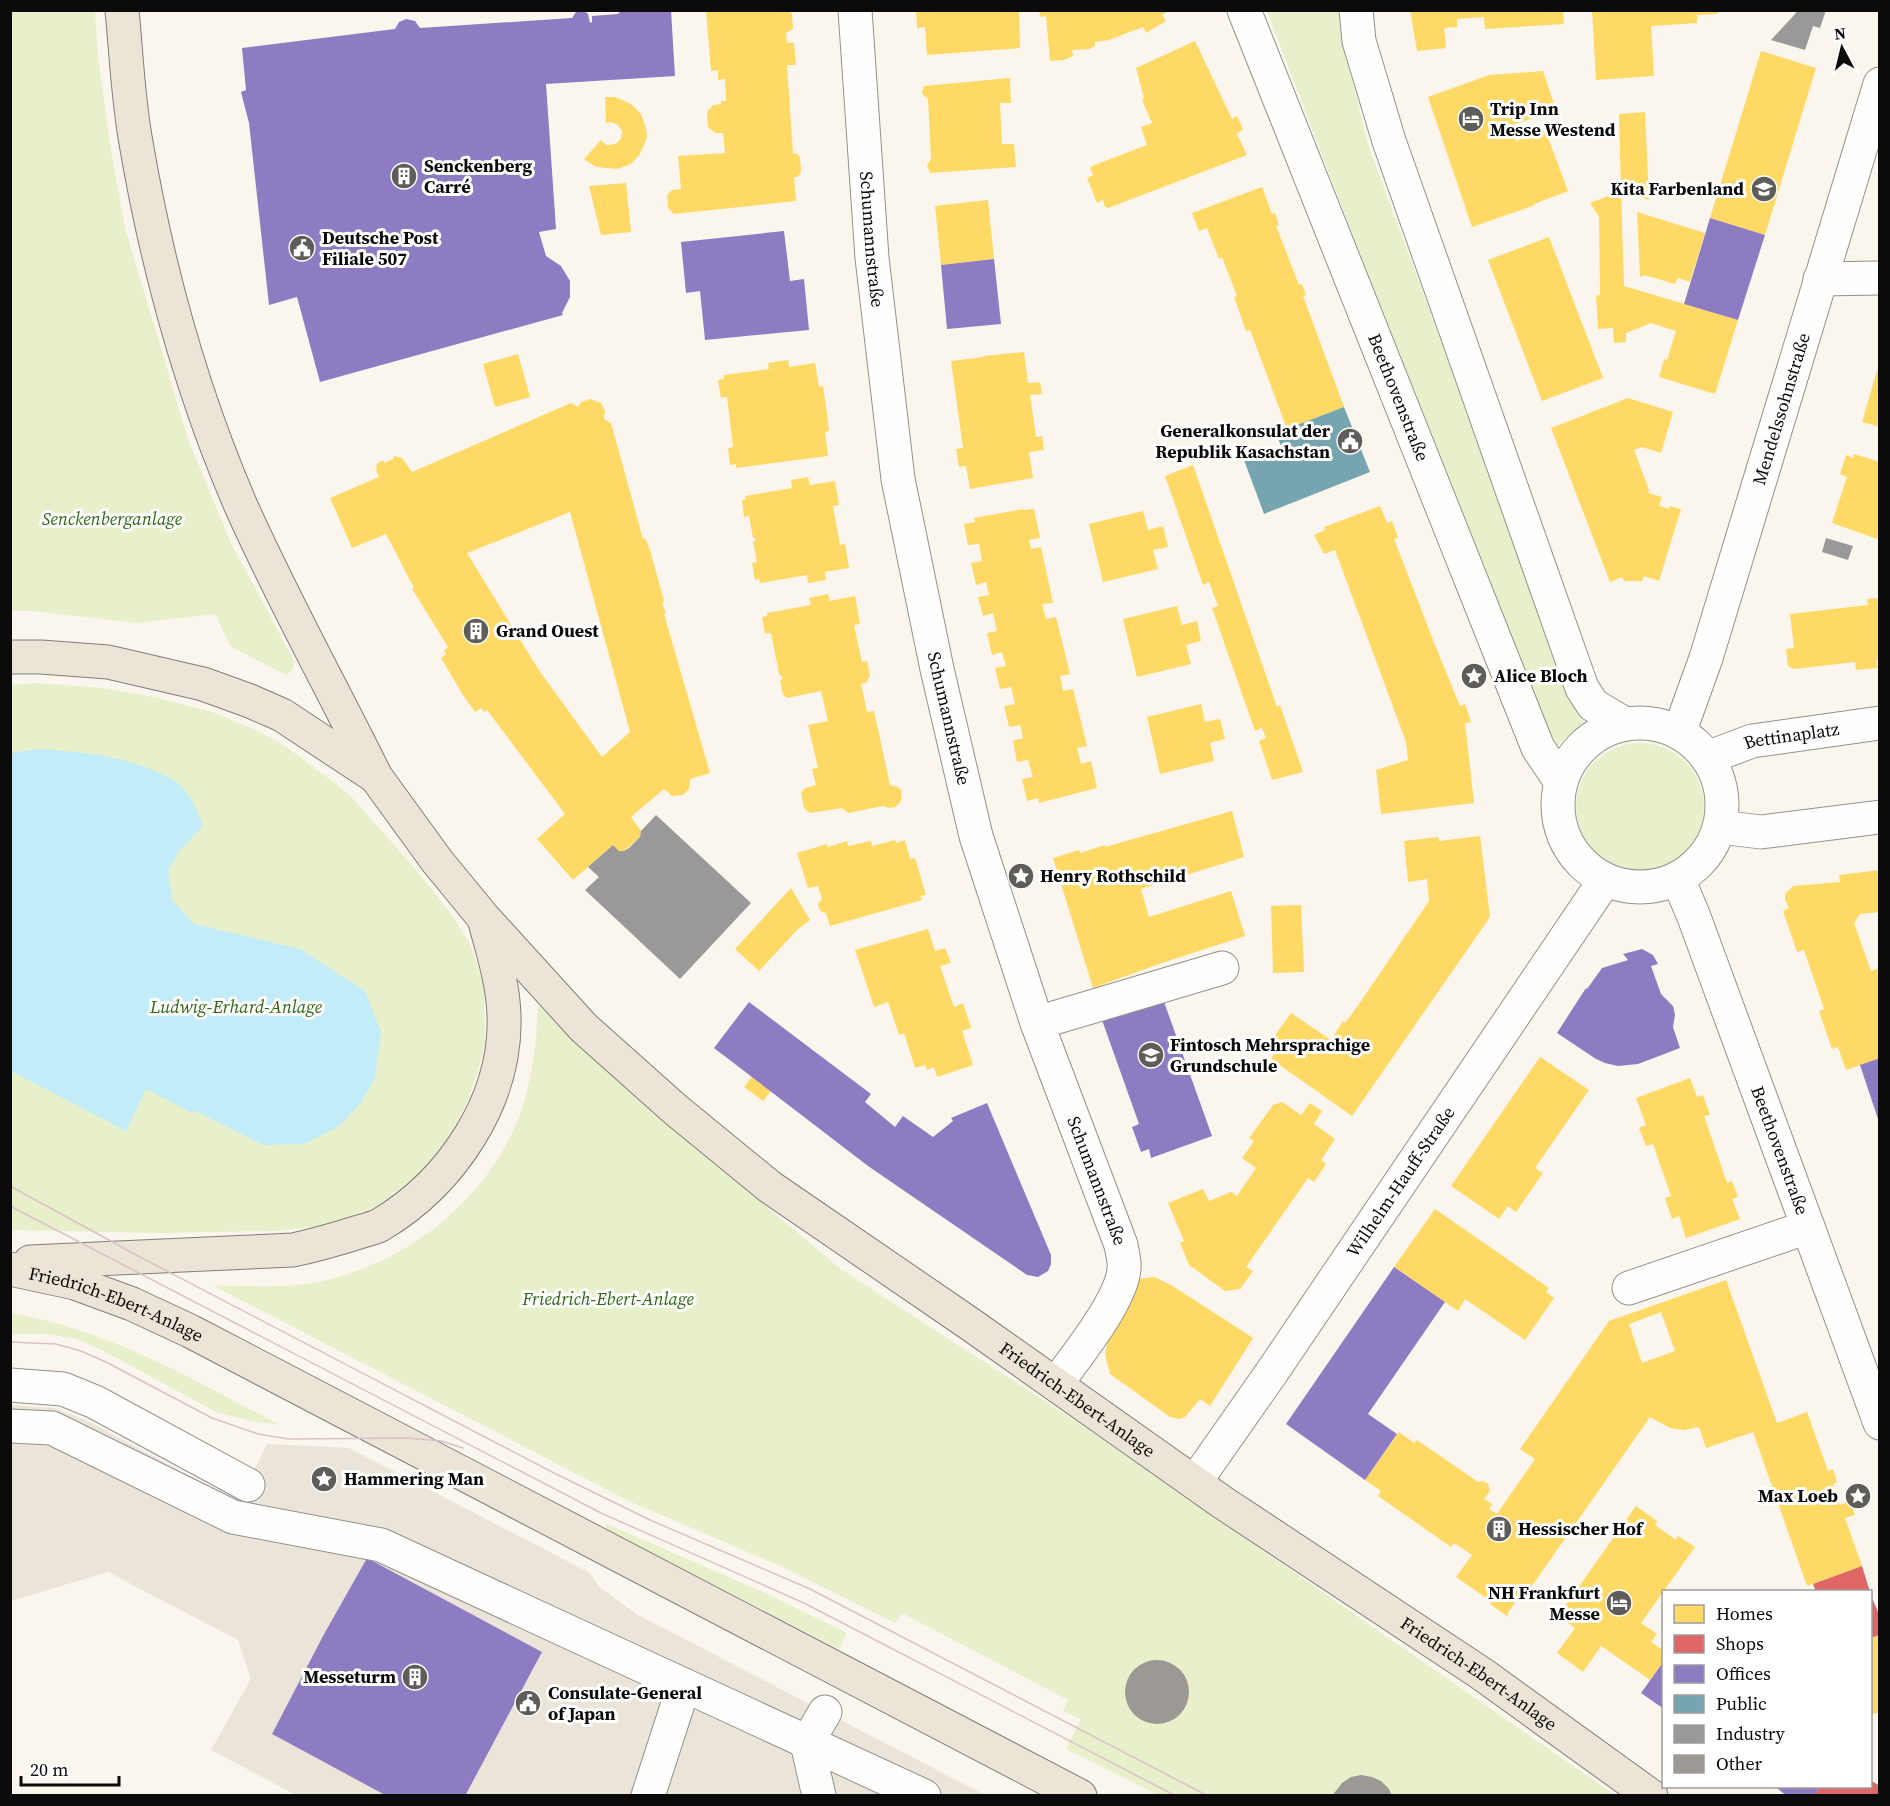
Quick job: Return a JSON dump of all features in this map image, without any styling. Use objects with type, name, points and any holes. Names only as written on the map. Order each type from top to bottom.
[{"type":"main road","points":[[10,1263],[293,1250],[326,1243],[379,1226],[433,1184],[457,1156],[477,1124],[489,1097],[502,1050],[504,1016],[502,995],[483,917],[436,861],[376,777],[327,678],[297,624],[241,505],[198,391],[172,308],[151,221],[135,136],[122,10]]},
{"type":"main road","points":[[10,657],[41,657],[108,663],[203,684],[282,715],[376,777]]},
{"type":"main road","name":"Friedrich-Ebert-Anlage","points":[[483,917],[584,1028],[676,1110],[770,1187],[1269,1533],[1482,1674],[1651,1796]]},
{"type":"main road","name":"Friedrich-Ebert-Anlage","points":[[10,1269],[75,1283],[132,1304],[190,1331],[1080,1796]]},
{"type":"street","name":"Schumannstraße","points":[[855,10],[872,258],[898,479],[937,669],[976,836],[1037,1023],[1121,1245],[1125,1268],[1120,1288],[1090,1338],[1056,1384]]},
{"type":"street","name":"Beethovenstraße","points":[[1244,10],[1538,748],[1561,782]]},
{"type":"street","points":[[1356,10],[1359,41],[1389,141],[1582,688],[1593,705],[1625,724]]},
{"type":"street","name":"Mendelssohnstraße","points":[[1679,733],[1706,658],[1880,84]]},
{"type":"street","points":[[1820,279],[1880,278]]},
{"type":"street","name":"Bettinaplatz","points":[[1707,758],[1752,741],[1880,723]]},
{"type":"street","points":[[1625,724],[1653,724],[1679,733],[1695,744],[1707,758],[1721,791],[1720,827],[1711,848],[1696,865],[1678,879],[1652,887],[1623,886],[1605,880],[1577,859],[1563,836],[1557,809],[1561,782],[1574,755],[1606,730],[1625,724]]},
{"type":"street","points":[[1720,827],[1761,832],[1880,817]]},
{"type":"street","name":"Beethovenstraße","points":[[1678,879],[1880,1423]]},
{"type":"street","name":"Wilhelm-Hauff-Straße","points":[[1195,1482],[1279,1362],[1605,880]]},
{"type":"street","points":[[1037,1023],[1222,968]]},
{"type":"street","points":[[1629,1288],[1808,1227]]},
{"type":"street","points":[[10,1385],[63,1389],[95,1402],[248,1485]]},
{"type":"street","points":[[10,1426],[52,1428],[233,1517],[381,1545],[924,1796]]},
{"type":"street","points":[[648,1796],[684,1685]]},
{"type":"street","points":[[819,1796],[807,1743],[825,1712]]},
{"type":"green space","name":"Senckenberganlage","points":[[10,11],[95,11],[98,57],[111,151],[125,228],[188,439],[230,541],[294,661],[293,669],[286,675],[230,646],[215,614],[137,623],[33,611],[11,611]]},
{"type":"green space","points":[[1267,11],[1338,11],[1367,142],[1583,725],[1564,739],[1551,754]]},
{"type":"green space","name":"Ludwig-Erhard-Anlage","points":[[36,683],[104,688],[158,698],[212,712],[256,730],[284,745],[349,794],[417,871],[455,919],[472,949],[484,986],[485,1043],[476,1077],[464,1110],[447,1140],[418,1175],[376,1207],[333,1224],[277,1231],[157,1233],[11,1230],[11,685]]},
{"type":"green space","points":[[1640,743],[1664,748],[1685,762],[1699,783],[1704,807],[1699,831],[1685,852],[1664,866],[1640,871],[1616,866],[1595,852],[1581,831],[1576,807],[1581,783],[1595,762],[1616,748]]},
{"type":"green space","name":"Friedrich-Ebert-Anlage","points":[[538,1005],[682,1136],[842,1270],[1074,1420],[1615,1795],[1158,1795],[1066,1749],[1081,1719],[1063,1711],[1068,1700],[902,1613],[895,1623],[778,1565],[631,1502],[214,1286],[297,1285],[323,1281],[358,1271],[391,1256],[423,1237],[451,1214],[477,1188],[498,1158],[515,1126],[532,1070]]},
{"type":"green space","points":[[10,1313],[82,1331],[150,1358],[280,1425],[251,1421],[216,1412],[100,1349],[76,1339],[49,1334],[11,1334]]},
{"type":"green space","points":[[607,1524],[765,1593],[847,1633],[839,1649],[604,1529]]},
{"type":"shaded area","points":[[10,1405],[54,1408],[86,1420],[239,1502],[267,1444],[349,1448],[590,1573],[599,1587],[638,1615],[985,1795],[465,1795],[542,1652],[367,1558],[272,1734],[387,1795],[296,1795],[211,1750],[251,1679],[238,1640],[108,1572],[11,1601]]},
{"type":"water","points":[[39,749],[86,753],[132,762],[161,774],[182,787],[196,808],[203,826],[180,850],[168,870],[172,900],[194,924],[300,949],[365,991],[381,1032],[375,1077],[361,1103],[338,1127],[304,1144],[263,1145],[146,1089],[126,1131],[11,1071],[11,753]]},
{"type":"building: Homes","points":[[706,10],[788,10],[792,14],[793,29],[786,33],[787,43],[794,43],[796,65],[787,65],[793,154],[796,153],[800,157],[801,172],[798,177],[794,177],[796,201],[674,214],[668,208],[667,195],[672,190],[681,189],[678,156],[725,153],[723,133],[715,133],[708,127],[707,112],[713,105],[726,101],[725,79],[718,80],[718,70],[711,71]]},
{"type":"building: Homes","points":[[1019,10],[1020,48],[927,55],[925,27],[917,28],[916,11]]},
{"type":"building: Homes","points":[[1039,10],[1170,10],[1162,15],[1166,21],[1146,33],[1143,27],[1109,40],[1095,42],[1095,46],[1089,49],[1072,50],[1073,56],[1064,60],[1050,61],[1046,16],[1040,17]]},
{"type":"building: Homes","points":[[1410,10],[1563,10],[1564,24],[1485,29],[1484,17],[1457,19],[1457,27],[1444,28],[1446,48],[1417,51]]},
{"type":"building: Homes","points":[[1592,10],[1717,10],[1718,14],[1697,15],[1697,23],[1651,26],[1654,76],[1596,80]]},
{"type":"building: Homes","points":[[1195,41],[1232,119],[1237,116],[1243,129],[1237,134],[1247,155],[1108,208],[1105,207],[1103,200],[1097,203],[1087,178],[1093,175],[1090,168],[1147,145],[1141,127],[1152,123],[1142,100],[1144,98],[1136,68]]},
{"type":"building: Homes","points":[[1761,51],[1816,68],[1765,235],[1710,218]]},
{"type":"building: Homes","points":[[1543,71],[1556,110],[1510,126],[1516,141],[1545,130],[1568,191],[1472,227],[1428,97],[1489,75]]},
{"type":"building: Homes","points":[[1010,78],[1011,103],[1000,103],[1002,144],[1014,144],[1016,167],[930,173],[927,165],[931,159],[928,99],[923,95],[924,86]]},
{"type":"building: Homes","points":[[605,97],[615,97],[631,104],[641,114],[646,128],[647,137],[640,154],[631,164],[617,169],[596,167],[584,159],[601,140],[606,145],[610,145],[617,143],[621,138],[622,131],[618,125],[611,122],[606,123]]},
{"type":"building: Homes","points":[[1645,112],[1649,200],[1621,191],[1619,114]]},
{"type":"building: Homes","points":[[626,183],[631,232],[601,235],[589,186]]},
{"type":"building: Homes","points":[[1262,187],[1272,214],[1275,213],[1279,225],[1276,226],[1299,285],[1302,284],[1306,295],[1303,296],[1344,407],[1287,429],[1250,330],[1246,331],[1234,297],[1237,296],[1222,257],[1219,259],[1207,228],[1199,231],[1192,213]]},
{"type":"building: Homes","points":[[1621,191],[1624,286],[1738,320],[1715,394],[1659,377],[1676,331],[1651,323],[1626,333],[1626,342],[1614,343],[1613,328],[1598,329],[1596,296],[1600,295],[1599,217],[1590,203]]},
{"type":"building: Homes","points":[[988,200],[994,259],[941,265],[935,206]]},
{"type":"building: Homes","points":[[1637,212],[1705,233],[1690,282],[1678,278],[1675,284],[1644,275],[1640,276]]},
{"type":"building: Homes","points":[[1549,237],[1603,378],[1542,401],[1488,260]]},
{"type":"building: Homes","points":[[1024,352],[1028,383],[1040,382],[1042,394],[1030,395],[1036,437],[1042,436],[1044,450],[1029,452],[1033,478],[970,489],[966,466],[959,467],[956,449],[963,448],[951,361]]},
{"type":"building: Homes","points":[[518,354],[530,397],[495,407],[483,364]]},
{"type":"building: Homes","points":[[788,360],[789,367],[815,363],[819,387],[823,386],[826,407],[829,431],[825,432],[828,456],[736,468],[736,464],[730,465],[728,448],[733,447],[727,397],[721,398],[718,380],[724,379],[724,375],[769,369],[768,363]]},
{"type":"building: Homes","points":[[1880,364],[1880,427],[1862,422]]},
{"type":"building: Homes","points":[[1628,398],[1673,412],[1661,453],[1642,447],[1634,450],[1649,490],[1648,493],[1662,497],[1659,506],[1681,509],[1659,581],[1644,576],[1642,581],[1624,581],[1622,577],[1610,582],[1551,428]]},
{"type":"building: Homes","name":"Grand Ouest","points":[[590,399],[601,403],[605,411],[604,419],[611,423],[643,539],[645,538],[650,550],[664,601],[662,602],[666,614],[664,614],[710,773],[690,779],[689,789],[683,795],[672,796],[664,789],[631,817],[641,831],[640,837],[624,851],[619,851],[613,845],[573,880],[537,839],[565,814],[487,710],[484,712],[481,708],[475,712],[463,695],[441,658],[446,654],[444,651],[448,647],[412,589],[414,588],[386,534],[352,548],[330,498],[379,477],[376,470],[377,464],[393,459],[394,456],[402,458],[412,472],[571,403],[578,407],[581,402]],"holes":[[[570,512],[630,732],[602,757],[538,669],[467,553]]]},
{"type":"building: Homes","points":[[1854,454],[1880,462],[1880,533],[1877,539],[1832,523],[1847,477],[1840,474],[1846,455],[1853,458]]},
{"type":"building: Homes","points":[[1193,465],[1277,707],[1280,705],[1303,772],[1272,780],[1259,741],[1266,738],[1262,728],[1255,731],[1212,608],[1218,606],[1209,582],[1203,585],[1165,476]]},
{"type":"building: Homes","points":[[808,477],[810,485],[835,481],[839,505],[833,506],[840,545],[845,544],[849,568],[825,572],[826,580],[808,583],[807,575],[760,583],[759,579],[755,580],[752,563],[757,562],[753,541],[755,538],[753,538],[749,516],[744,517],[742,500],[746,499],[745,496],[792,488],[791,480]]},
{"type":"building: Homes","points":[[1380,506],[1387,523],[1392,521],[1398,538],[1394,539],[1435,645],[1460,706],[1465,704],[1471,722],[1465,723],[1474,803],[1381,814],[1376,770],[1408,760],[1406,742],[1335,550],[1324,554],[1314,535],[1325,530],[1324,527]]},
{"type":"building: Homes","points":[[1034,509],[1040,538],[1029,540],[1031,549],[1041,547],[1053,603],[1042,604],[1046,619],[1056,617],[1070,674],[1060,676],[1063,691],[1073,689],[1087,746],[1077,748],[1081,764],[1091,761],[1097,788],[1039,803],[1038,798],[1027,801],[1022,779],[1033,777],[1028,760],[1017,762],[1013,741],[1023,738],[1020,725],[1009,727],[1004,706],[1015,704],[1011,687],[1000,689],[995,668],[1006,666],[1002,652],[992,655],[987,633],[997,631],[993,613],[983,616],[978,597],[989,595],[986,582],[976,585],[971,563],[982,561],[979,544],[968,545],[964,524],[975,522],[974,518]]},
{"type":"building: Homes","points":[[1143,511],[1148,530],[1163,526],[1168,547],[1153,550],[1158,569],[1103,582],[1089,524]]},
{"type":"building: Homes","points":[[828,594],[830,601],[855,596],[860,624],[854,625],[862,662],[867,661],[870,676],[866,683],[861,684],[867,712],[874,711],[890,785],[902,791],[901,801],[895,807],[883,806],[848,813],[842,808],[810,813],[804,808],[801,793],[805,788],[816,785],[812,769],[818,768],[808,725],[828,721],[821,691],[787,698],[783,695],[780,681],[783,678],[779,674],[771,633],[765,634],[762,617],[767,616],[767,613],[811,605],[809,598]]},
{"type":"building: Homes","points":[[1880,598],[1880,660],[1876,660],[1878,668],[1856,670],[1855,662],[1794,669],[1788,666],[1786,649],[1794,648],[1790,614],[1868,605],[1867,599]]},
{"type":"building: Homes","points":[[1177,606],[1182,625],[1197,621],[1201,641],[1186,645],[1191,664],[1137,677],[1123,619]]},
{"type":"building: Homes","points":[[1201,704],[1205,722],[1220,719],[1225,739],[1210,743],[1214,761],[1160,774],[1147,717]]},
{"type":"building: Homes","points":[[1232,811],[1244,857],[1141,889],[1149,917],[1231,891],[1245,936],[1093,988],[1053,858],[1079,850],[1080,853],[1105,845],[1105,847]]},
{"type":"building: Homes","points":[[1480,836],[1490,917],[1352,1116],[1271,1059],[1276,1051],[1272,1049],[1273,1038],[1291,1013],[1331,1040],[1343,1021],[1345,1023],[1359,1004],[1429,901],[1427,879],[1408,882],[1404,841],[1438,837],[1439,841]]},
{"type":"building: Homes","points":[[895,840],[896,843],[905,840],[910,859],[915,858],[926,895],[920,896],[922,900],[830,926],[826,913],[820,911],[818,904],[822,899],[818,886],[808,888],[797,853],[847,841],[848,846],[871,841],[872,846]]},
{"type":"building: Homes","points":[[1880,870],[1880,912],[1860,914],[1854,923],[1871,971],[1880,968],[1880,1058],[1846,1070],[1838,1047],[1832,1049],[1819,1011],[1824,1009],[1804,950],[1797,952],[1783,911],[1789,908],[1785,894],[1793,886],[1840,882],[1839,875]]},
{"type":"building: Homes","points":[[791,888],[810,920],[797,930],[759,971],[735,949]]},
{"type":"building: Homes","points":[[1301,905],[1304,972],[1273,973],[1271,906]]},
{"type":"building: Homes","points":[[928,929],[935,951],[945,948],[951,963],[940,966],[954,1007],[963,1003],[971,1028],[962,1031],[973,1065],[937,1077],[934,1067],[927,1070],[925,1065],[915,1068],[904,1033],[899,1035],[888,1002],[874,1007],[855,950]]},
{"type":"building: Homes","points":[[1540,1057],[1589,1090],[1535,1168],[1543,1173],[1516,1212],[1508,1206],[1499,1219],[1451,1186]]},
{"type":"building: Homes","points":[[752,1077],[771,1091],[763,1101],[744,1087]]},
{"type":"building: Homes","points":[[1690,1078],[1697,1097],[1703,1095],[1710,1115],[1704,1116],[1727,1183],[1732,1181],[1738,1197],[1732,1199],[1740,1219],[1686,1238],[1679,1216],[1672,1219],[1665,1198],[1671,1196],[1653,1144],[1646,1146],[1639,1128],[1646,1125],[1636,1098]]},
{"type":"building: Homes","points":[[1282,1102],[1301,1115],[1310,1103],[1322,1111],[1314,1124],[1335,1139],[1321,1160],[1326,1164],[1314,1182],[1308,1178],[1246,1267],[1253,1271],[1240,1289],[1225,1291],[1189,1265],[1180,1243],[1184,1241],[1168,1203],[1203,1189],[1209,1201],[1231,1192],[1237,1196],[1256,1168],[1242,1158],[1254,1141],[1249,1138],[1273,1105]]},
{"type":"building: Homes","points":[[1435,1209],[1549,1288],[1546,1292],[1554,1298],[1525,1340],[1465,1299],[1458,1311],[1394,1267]]},
{"type":"building: Homes","points":[[1154,1277],[1171,1285],[1253,1338],[1210,1406],[1200,1399],[1185,1417],[1179,1419],[1170,1417],[1110,1374],[1105,1354],[1110,1331],[1129,1301],[1139,1279]]},
{"type":"building: Homes","points":[[1726,1280],[1777,1423],[1807,1412],[1828,1471],[1833,1469],[1837,1482],[1833,1484],[1840,1505],[1850,1501],[1855,1515],[1845,1518],[1862,1566],[1807,1586],[1753,1432],[1706,1448],[1699,1427],[1684,1430],[1670,1428],[1650,1417],[1527,1593],[1523,1590],[1508,1613],[1508,1617],[1490,1604],[1492,1602],[1456,1577],[1472,1555],[1454,1543],[1451,1547],[1378,1496],[1381,1491],[1365,1480],[1399,1432],[1414,1443],[1417,1440],[1478,1482],[1483,1481],[1488,1484],[1490,1491],[1484,1499],[1492,1504],[1489,1509],[1497,1514],[1535,1459],[1520,1449],[1609,1321]],"holes":[[[1661,1312],[1675,1351],[1642,1363],[1629,1324]]]},
{"type":"building: Homes","points":[[1636,1506],[1657,1521],[1655,1525],[1676,1540],[1678,1536],[1695,1547],[1664,1590],[1662,1590],[1662,1593],[1641,1623],[1657,1634],[1651,1642],[1662,1650],[1662,1664],[1650,1680],[1601,1646],[1583,1672],[1557,1653],[1575,1628],[1558,1616]]},
{"type":"building: Homes","points":[[1880,1635],[1880,1712],[1872,1714],[1872,1637]]},
{"type":"building: Shops","points":[[1862,1566],[1869,1590],[1815,1590],[1813,1584]]},
{"type":"building: Shops","points":[[1872,1598],[1880,1617],[1880,1635],[1872,1637]]},
{"type":"building: Shops","points":[[1872,1781],[1880,1786],[1880,1796],[1814,1796],[1819,1788],[1872,1788]]},
{"type":"building: Offices","name":"Senckenberg Carré","points":[[583,10],[588,14],[590,23],[592,16],[618,14],[622,10],[645,12],[671,10],[675,76],[546,84],[556,229],[539,232],[546,256],[561,266],[570,281],[570,297],[563,315],[320,382],[297,297],[269,305],[249,123],[241,92],[246,90],[242,48],[395,29],[399,22],[406,19],[415,21],[420,28],[572,18],[576,12]]},
{"type":"building: Offices","points":[[1710,218],[1765,235],[1738,320],[1684,304]]},
{"type":"building: Offices","points":[[784,231],[790,281],[804,279],[809,330],[705,340],[700,291],[686,293],[681,242]]},
{"type":"building: Offices","points":[[994,259],[1001,324],[947,329],[941,265]]},
{"type":"building: Offices","points":[[1642,949],[1653,955],[1658,964],[1651,966],[1661,994],[1673,1006],[1675,1015],[1673,1027],[1680,1048],[1638,1064],[1618,1066],[1605,1063],[1557,1033],[1602,968],[1628,960],[1623,954]]},
{"type":"building: Offices","points":[[1163,999],[1212,1136],[1151,1158],[1149,1149],[1141,1152],[1132,1127],[1139,1124],[1102,1020]]},
{"type":"building: Offices","points":[[749,1002],[871,1094],[865,1102],[895,1127],[903,1116],[933,1137],[953,1121],[951,1118],[987,1103],[1051,1255],[1048,1271],[1038,1277],[1027,1275],[868,1166],[714,1048]]},
{"type":"building: Offices","points":[[1880,1058],[1880,1122],[1879,1122],[1860,1065]]},
{"type":"building: Offices","points":[[1394,1267],[1445,1302],[1368,1414],[1397,1434],[1365,1480],[1286,1424]]},
{"type":"building: Offices","name":"Messeturm","points":[[367,1558],[542,1652],[465,1796],[387,1796],[272,1734]]},
{"type":"building: Offices","points":[[1662,1664],[1662,1708],[1641,1693]]},
{"type":"building: Offices","points":[[1777,1788],[1819,1788],[1814,1796],[1787,1796]]},
{"type":"building: Public","points":[[1344,407],[1370,472],[1264,514],[1244,460],[1281,446],[1276,433]]},
{"type":"building: Industry","points":[[1795,10],[1826,10],[1820,28],[1813,26],[1805,50],[1771,40],[1796,13]]},
{"type":"building: Industry","points":[[1826,538],[1853,546],[1848,560],[1822,552]]},
{"type":"building: Industry","points":[[656,815],[751,903],[680,979],[585,890],[599,877],[588,867],[613,845],[619,851],[629,848]]},
{"type":"building: Other","points":[[1151,1660],[1163,1660],[1180,1669],[1187,1680],[1189,1692],[1187,1704],[1180,1715],[1163,1724],[1151,1724],[1139,1719],[1130,1710],[1125,1698],[1125,1686],[1130,1674],[1139,1665]]},
{"type":"building: Other","points":[[1361,1775],[1381,1781],[1392,1796],[1332,1796],[1342,1783],[1351,1777]]},
{"type":"tram line","points":[[10,1186],[140,1257],[554,1473],[650,1520],[810,1589],[1208,1796]]},
{"type":"tram line","points":[[10,1206],[601,1513],[804,1603],[1176,1796]]},
{"type":"tram line","points":[[10,1342],[56,1344],[81,1351],[212,1418],[258,1434],[289,1439],[407,1438],[441,1441],[463,1448]]},
{"type":"place","name":"Trip Inn Messe Westend","points":[[1471,119]]},
{"type":"place","name":"Senckenberg Carré","points":[[404,176]]},
{"type":"place","name":"Kita Farbenland","points":[[1764,189]]},
{"type":"place","name":"Deutsche Post Filiale 507","points":[[302,248]]},
{"type":"place","name":"Generalkonsulat der Republik Kasachstan","points":[[1350,441]]},
{"type":"place","name":"Grand Ouest","points":[[476,631]]},
{"type":"place","name":"Alice Bloch","points":[[1474,676]]},
{"type":"place","name":"Henry Rothschild","points":[[1021,876]]},
{"type":"place","name":"Fintosch Mehrsprachige Grundschule","points":[[1151,1055]]},
{"type":"place","name":"Hammering Man","points":[[324,1479]]},
{"type":"place","name":"Max Loeb","points":[[1858,1496]]},
{"type":"place","name":"Hessischer Hof","points":[[1499,1529]]},
{"type":"place","name":"NH Frankfurt Messe","points":[[1619,1603]]},
{"type":"place","name":"Messeturm","points":[[415,1677]]},
{"type":"place","name":"Consulate-General of Japan","points":[[528,1703]]}]
